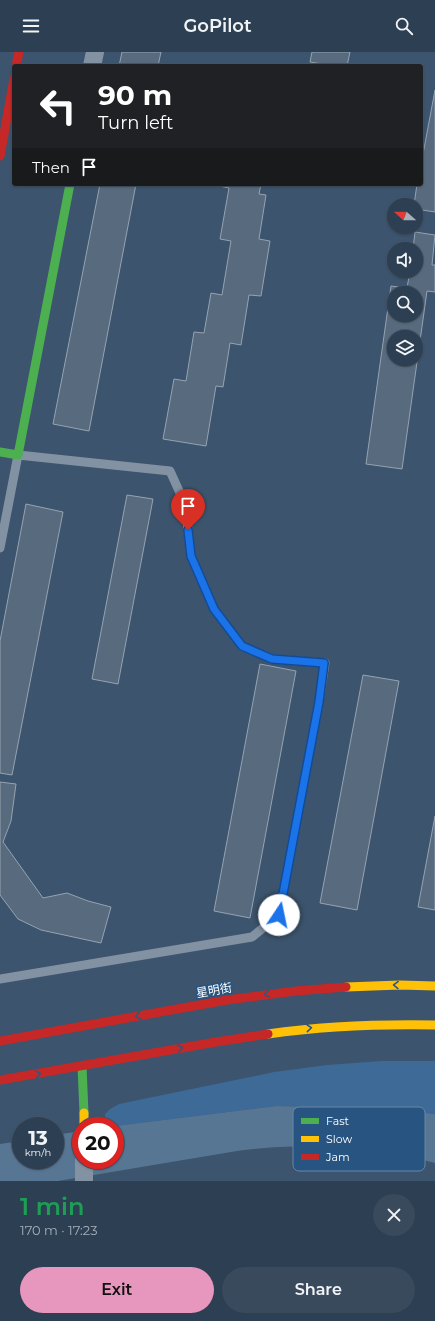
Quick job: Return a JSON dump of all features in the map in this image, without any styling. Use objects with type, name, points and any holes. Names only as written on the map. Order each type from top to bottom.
[{"type":"main road","points":[[16,64],[19,52]]},
{"type":"main road","points":[[0,156],[12,90]]},
{"type":"main road","points":[[0,452],[18,455],[70,186]]},
{"type":"main road","name":"星明街","points":[[0,1041],[232,999],[293,990],[386,984],[435,986]]},
{"type":"main road","points":[[0,1080],[234,1038],[294,1030],[350,1025],[407,1024],[435,1026]]},
{"type":"main road","points":[[82,1066],[84,1117]]},
{"type":"street","points":[[92,64],[95,52]]},
{"type":"street","points":[[84,1169],[84,1181]]},
{"type":"lane","points":[[0,548],[18,455],[170,471],[185,504],[191,556],[214,609],[242,646],[272,659],[324,663],[319,702],[279,915],[252,937],[0,979]]},
{"type":"shaded area","points":[[381,1061],[435,1061],[435,1114],[425,1113],[425,1107],[276,1106],[124,1125],[124,1117],[105,1117],[105,1114],[110,1109],[119,1104],[274,1072],[327,1065]]},
{"type":"shaded area","points":[[276,1106],[314,1107],[293,1107],[293,1147],[237,1151],[58,1181],[0,1181],[0,1144],[12,1142],[12,1169],[64,1169],[64,1134],[72,1132],[72,1169],[124,1169],[124,1125]]},
{"type":"shaded area","points":[[425,1113],[435,1114],[435,1163],[425,1160]]},
{"type":"building","points":[[122,52],[161,52],[158,64],[119,64]]},
{"type":"building","points":[[312,52],[350,52],[347,64],[322,64],[310,62]]},
{"type":"building","points":[[435,90],[435,212],[423,210],[423,198],[415,198],[417,186],[423,186],[423,154]]},
{"type":"building","points":[[100,186],[136,186],[89,431],[53,424]]},
{"type":"building","points":[[219,186],[261,186],[259,194],[266,195],[259,239],[270,241],[261,296],[249,295],[241,345],[230,343],[223,387],[216,386],[206,446],[163,439],[174,379],[186,381],[194,332],[204,333],[211,293],[222,295],[231,241],[220,239],[229,188]]},
{"type":"building","points":[[423,233],[435,235],[432,265],[435,265],[435,292],[427,291],[423,319],[423,286],[407,286],[409,278],[423,278],[423,242],[414,242],[415,234]]},
{"type":"building","points":[[387,314],[387,322],[423,322],[422,330],[387,330],[387,366],[416,366],[402,469],[366,464]]},
{"type":"building","points":[[127,495],[153,499],[118,684],[92,679]]},
{"type":"building","points":[[26,504],[63,512],[12,775],[0,773],[0,641]]},
{"type":"building","points":[[260,664],[296,671],[250,918],[214,911]]},
{"type":"building","points":[[363,675],[399,681],[357,910],[320,903]]},
{"type":"building","points":[[0,782],[16,784],[11,821],[3,842],[43,898],[67,893],[88,901],[111,907],[101,943],[41,930],[18,919],[0,895]]},
{"type":"building","points":[[435,816],[435,910],[418,907]]},
{"type":"traffic: fast","points":[[0,452],[18,455],[70,186]]},
{"type":"traffic: fast","points":[[82,1066],[84,1113]]},
{"type":"traffic: slow","points":[[346,987],[400,985],[435,986]]},
{"type":"traffic: slow","points":[[268,1034],[352,1026],[435,1025]]},
{"type":"traffic: jam","points":[[16,64],[19,52]]},
{"type":"traffic: jam","points":[[0,156],[12,90]]},
{"type":"traffic: jam","points":[[0,1041],[227,1000],[296,991],[346,987]]},
{"type":"traffic: jam","points":[[0,1080],[268,1034]]},
{"type":"route","points":[[188,530],[191,556],[214,609],[242,646],[272,659],[324,663],[319,702],[279,915]]}]
